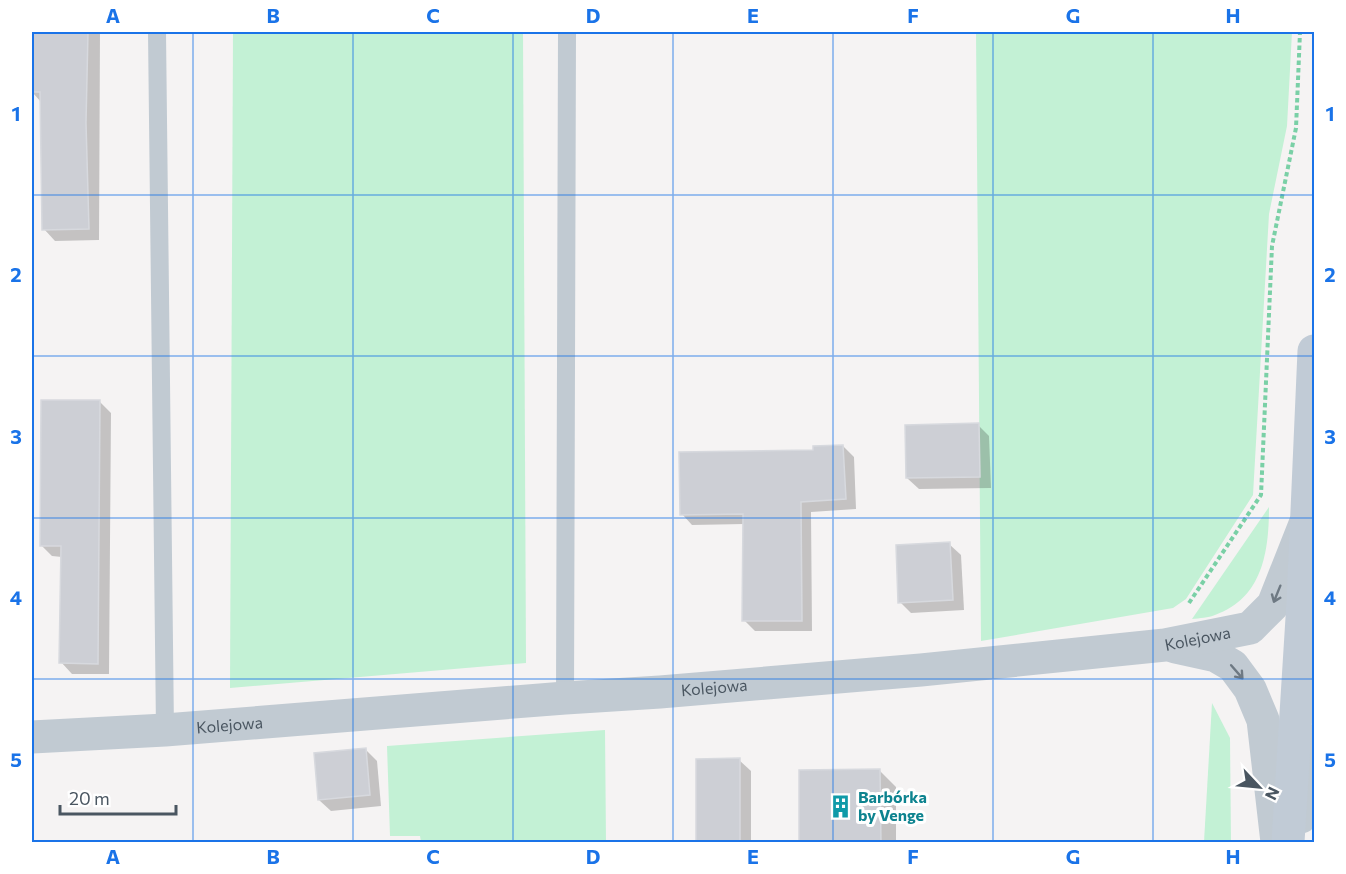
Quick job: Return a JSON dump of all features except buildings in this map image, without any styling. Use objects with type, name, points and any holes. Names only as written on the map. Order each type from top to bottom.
[{"type":"street","points":[[1288,843],[1309,602],[1314,351]]},
{"type":"street","name":"Kolejowa","points":[[32,737],[165,730],[635,694],[921,670],[1165,645],[1250,628],[1273,606],[1311,530]]},
{"type":"street","points":[[1165,645],[1216,656],[1233,666],[1250,689],[1263,720],[1276,843]]},
{"type":"street","points":[[1297,843],[1314,741]]},
{"type":"lane","points":[[157,32],[165,730]]},
{"type":"lane","points":[[565,698],[567,32]]},
{"type":"path","points":[[1180,608],[1190,603],[1261,495],[1272,246],[1296,128],[1300,32]]},
{"type":"green space","points":[[233,32],[523,32],[526,663],[230,688]]},
{"type":"green space","points":[[976,32],[1292,32],[1287,126],[1269,214],[1253,495],[1186,599],[1173,608],[981,641]]},
{"type":"green space","points":[[1269,507],[1265,556],[1253,585],[1244,597],[1231,607],[1212,616],[1192,619]]},
{"type":"green space","points":[[1212,703],[1230,738],[1231,842],[1204,842]]},
{"type":"green space","points":[[605,730],[606,842],[421,842],[420,836],[390,836],[387,746]]},
{"type":"place","name":"Barbórka by Venge","points":[[840,806]]}]
